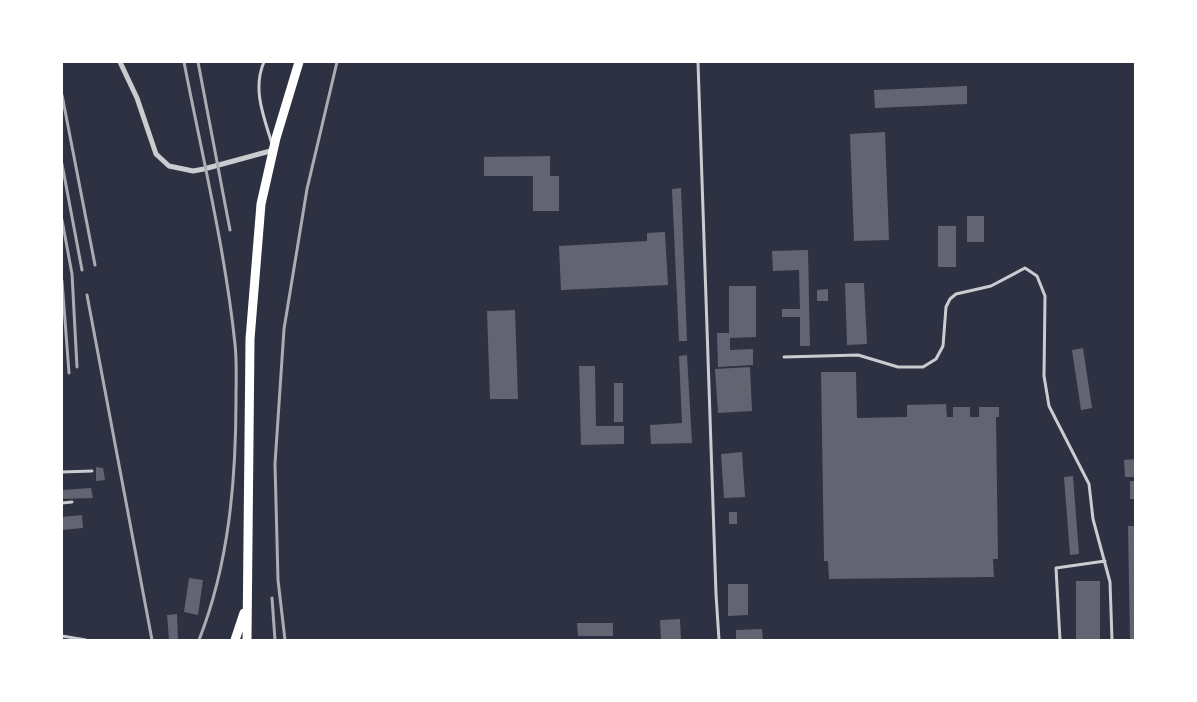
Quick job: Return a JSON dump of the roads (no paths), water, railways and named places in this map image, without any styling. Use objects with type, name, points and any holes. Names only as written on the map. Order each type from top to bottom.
[{"type":"highway","points":[[247,640],[250,339],[261,204],[299,62]]},
{"type":"highway","points":[[235,640],[248,602]]},
{"type":"street","points":[[120,62],[137,98],[156,154],[169,166],[193,171],[274,150]]},
{"type":"lane","points":[[264,62],[258,75],[260,102],[274,150]]},
{"type":"lane","points":[[698,62],[719,640]]},
{"type":"lane","points":[[784,357],[858,355],[898,367],[923,367],[936,359],[943,346],[946,307],[956,294],[991,286],[1024,268],[1037,276],[1045,296],[1044,376],[1049,406],[1058,428],[1089,484],[1092,519],[1110,582],[1112,640]]},
{"type":"lane","points":[[62,472],[93,471]]},
{"type":"lane","points":[[62,502],[72,502]]},
{"type":"lane","points":[[1060,640],[1056,568],[1105,561]]},
{"type":"lane","points":[[62,636],[87,640]]},
{"type":"railway","points":[[184,62],[225,273],[231,308],[236,365],[236,429],[229,521],[217,582],[199,640]]},
{"type":"railway","points":[[198,62],[230,230]]},
{"type":"railway","points":[[285,640],[278,580],[275,464],[284,329],[307,189],[337,62]]},
{"type":"railway","points":[[62,95],[95,265]]},
{"type":"railway","points":[[62,164],[82,270]]},
{"type":"railway","points":[[62,220],[72,274],[77,367]]},
{"type":"railway","points":[[62,281],[69,373]]},
{"type":"railway","points":[[87,295],[152,640]]},
{"type":"railway","points":[[272,598],[275,640]]}]
